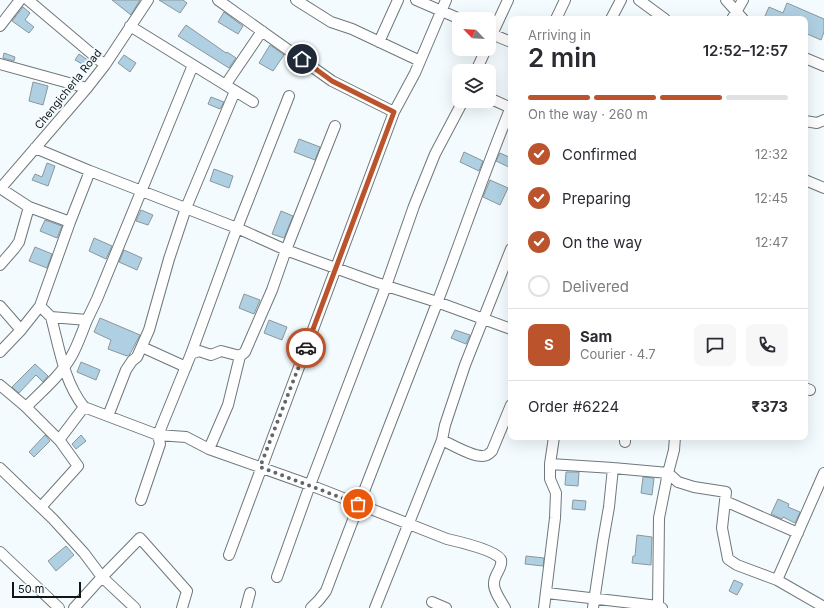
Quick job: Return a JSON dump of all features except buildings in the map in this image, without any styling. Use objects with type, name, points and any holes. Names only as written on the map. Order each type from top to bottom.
[{"type":"street","points":[[0,26],[20,0]]},
{"type":"street","points":[[28,0],[105,65]]},
{"type":"street","name":"Chengicherla Road","points":[[0,188],[87,88],[105,65],[148,0]]},
{"type":"street","points":[[218,0],[332,81],[394,112]]},
{"type":"street","points":[[296,0],[331,22],[420,61]]},
{"type":"street","points":[[379,42],[398,0]]},
{"type":"street","points":[[416,0],[452,15]]},
{"type":"street","points":[[229,555],[260,467],[394,112],[420,61],[446,0]]},
{"type":"street","points":[[496,24],[508,0]]},
{"type":"street","points":[[557,16],[564,0]]},
{"type":"street","points":[[613,16],[621,0]]},
{"type":"street","points":[[639,0],[661,16]]},
{"type":"street","points":[[726,0],[736,16]]},
{"type":"street","points":[[737,16],[743,0]]},
{"type":"street","points":[[130,26],[253,102]]},
{"type":"street","points":[[226,84],[262,31]]},
{"type":"street","points":[[496,38],[508,41]]},
{"type":"street","points":[[808,59],[824,66]]},
{"type":"street","points":[[0,64],[87,88]]},
{"type":"street","points":[[26,407],[54,380],[77,346],[87,320],[98,299],[193,65]]},
{"type":"street","points":[[108,416],[126,370],[132,361],[137,357],[150,330],[168,259],[186,208],[235,91]]},
{"type":"street","points":[[141,500],[160,444],[158,435],[186,367],[289,96]]},
{"type":"street","points":[[496,101],[508,107]]},
{"type":"street","points":[[277,577],[310,485],[386,286],[414,206],[435,154],[459,108]]},
{"type":"street","points":[[311,608],[320,600],[326,591],[358,504],[508,115]]},
{"type":"street","points":[[808,121],[817,122],[824,120]]},
{"type":"street","points":[[209,449],[228,405],[240,356],[245,352],[272,290],[286,250],[335,126]]},
{"type":"street","points":[[35,148],[90,172],[238,228],[286,250],[386,286],[437,302],[508,329]]},
{"type":"street","points":[[0,352],[21,330],[40,306],[70,222],[90,172]]},
{"type":"street","points":[[808,181],[824,188]]},
{"type":"street","points":[[0,188],[29,207],[70,222]]},
{"type":"street","points":[[0,265],[19,242],[29,207]]},
{"type":"street","points":[[375,608],[442,440],[445,425],[465,365],[508,257]]},
{"type":"street","points":[[0,306],[21,330]]},
{"type":"street","points":[[40,306],[51,317],[64,367],[76,397],[84,407],[158,435],[186,438],[209,449],[310,485],[447,539],[462,542],[500,557],[501,567],[493,584],[505,608]]},
{"type":"street","points":[[51,317],[87,320]]},
{"type":"street","points":[[142,348],[186,367]]},
{"type":"street","points":[[191,354],[199,352],[211,355],[221,351],[240,356]]},
{"type":"street","points":[[0,385],[26,407],[59,440],[78,466],[41,507]]},
{"type":"street","points":[[59,440],[84,407]]},
{"type":"street","points":[[442,440],[464,451],[483,456],[488,455],[492,451],[508,419]]},
{"type":"street","points":[[544,608],[555,518],[556,493],[550,479],[550,464],[554,440]]},
{"type":"street","points":[[547,593],[594,603],[659,607],[659,518],[674,450],[675,440]]},
{"type":"street","points":[[550,464],[668,473],[678,482],[694,488],[726,492],[722,528],[728,559],[737,565],[777,580],[824,607]]},
{"type":"street","points":[[0,468],[76,543],[102,577],[134,608]]},
{"type":"street","points":[[594,603],[602,541],[609,507],[613,468]]},
{"type":"street","points":[[777,580],[824,473]]},
{"type":"street","points":[[725,501],[798,533]]},
{"type":"street","points":[[74,608],[140,538],[187,591],[182,608]]},
{"type":"street","points":[[0,552],[46,604],[59,608]]},
{"type":"street","points":[[246,608],[250,593]]},
{"type":"street","points":[[432,602],[446,608]]},
{"type":"way so far","points":[[306,348],[260,467],[358,504]]},
{"type":"route","points":[[302,59],[332,81],[394,112],[306,348]]}]
